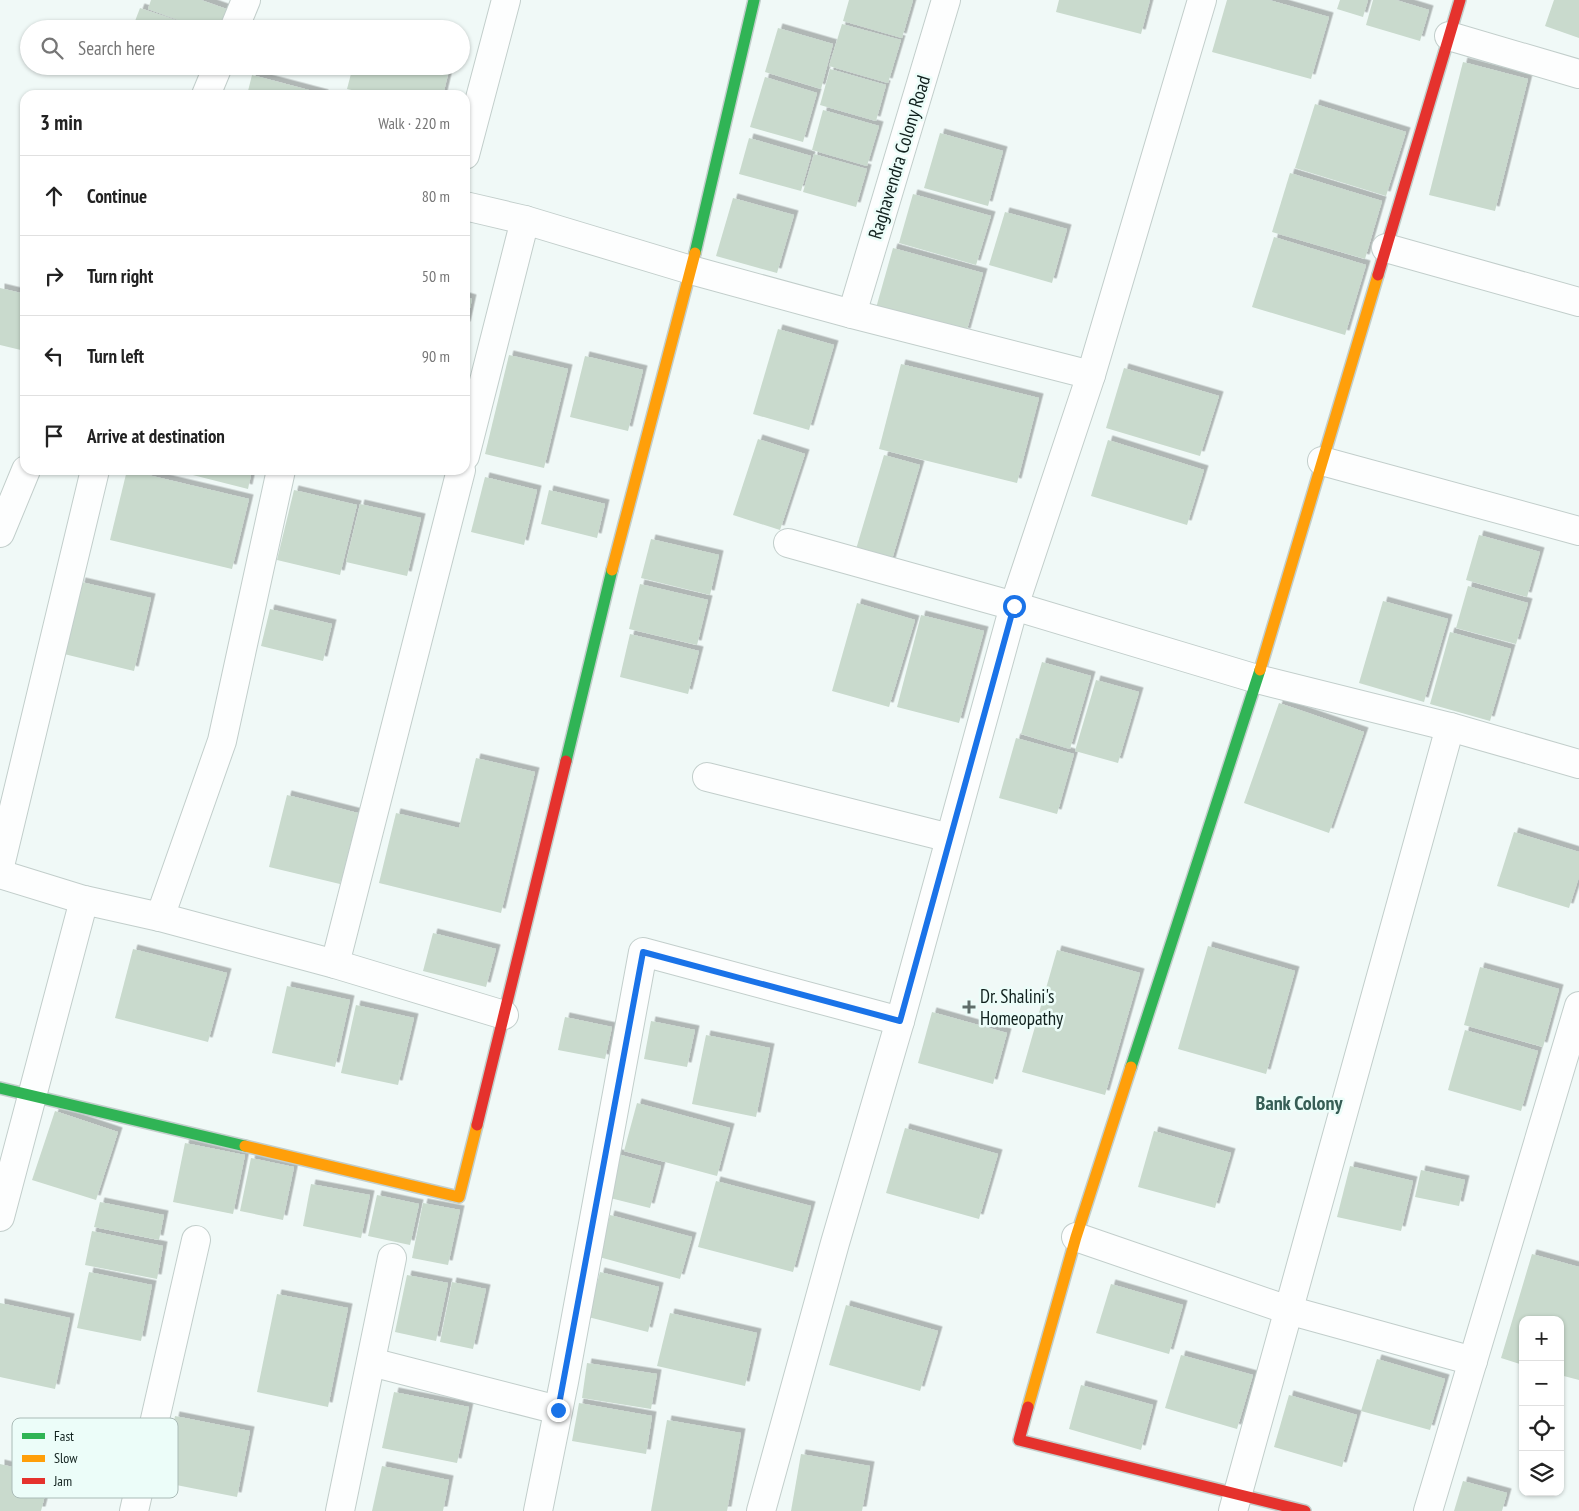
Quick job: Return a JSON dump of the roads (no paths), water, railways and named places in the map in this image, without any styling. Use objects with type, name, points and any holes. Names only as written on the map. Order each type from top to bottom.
[{"type":"street","points":[[238,20],[246,0]]},
{"type":"street","points":[[470,136],[506,0]]},
{"type":"street","points":[[0,1088],[460,1197],[628,508],[691,270],[754,0]]},
{"type":"street","name":"Raghavendra Colony Road","points":[[852,314],[946,0]]},
{"type":"street","points":[[761,1511],[835,1243],[900,1021],[1014,606],[1091,375],[1202,0]]},
{"type":"street","points":[[1305,1511],[1236,1503],[1019,1440],[1076,1237],[1257,678],[1460,0]]},
{"type":"street","points":[[1449,36],[1579,74]]},
{"type":"street","points":[[208,90],[214,75]]},
{"type":"street","points":[[470,207],[526,220],[691,270],[852,314],[1091,375]]},
{"type":"street","points":[[470,437],[526,220]]},
{"type":"street","points":[[1386,248],[1579,302]]},
{"type":"street","points":[[1322,461],[1579,531]]},
{"type":"street","points":[[0,533],[24,475]]},
{"type":"street","points":[[0,866],[94,475]]},
{"type":"street","points":[[160,916],[222,741],[280,475]]},
{"type":"street","points":[[335,964],[461,475]]},
{"type":"street","points":[[788,543],[1014,606],[1257,678],[1450,727],[1579,764]]},
{"type":"street","points":[[1236,1503],[1450,727]]},
{"type":"street","points":[[707,777],[950,838]]},
{"type":"street","points":[[0,874],[84,900],[160,916],[335,964],[504,1015]]},
{"type":"street","points":[[0,1217],[84,900]]},
{"type":"street","points":[[538,1511],[643,952],[900,1021]]},
{"type":"street","points":[[1428,1511],[1579,1006]]},
{"type":"street","points":[[1076,1237],[1288,1310],[1473,1361]]},
{"type":"street","points":[[155,1418],[196,1240]]},
{"type":"street","points":[[340,1511],[392,1258]]},
{"type":"street","points":[[371,1362],[558,1410]]},
{"type":"street","points":[[134,1511],[137,1498]]},
{"type":"place","name":"Dr. Shalini's Homeopathy","points":[[969,1007]]},
{"type":"district","name":"Bank Colony","points":[[1299,1103]]}]
